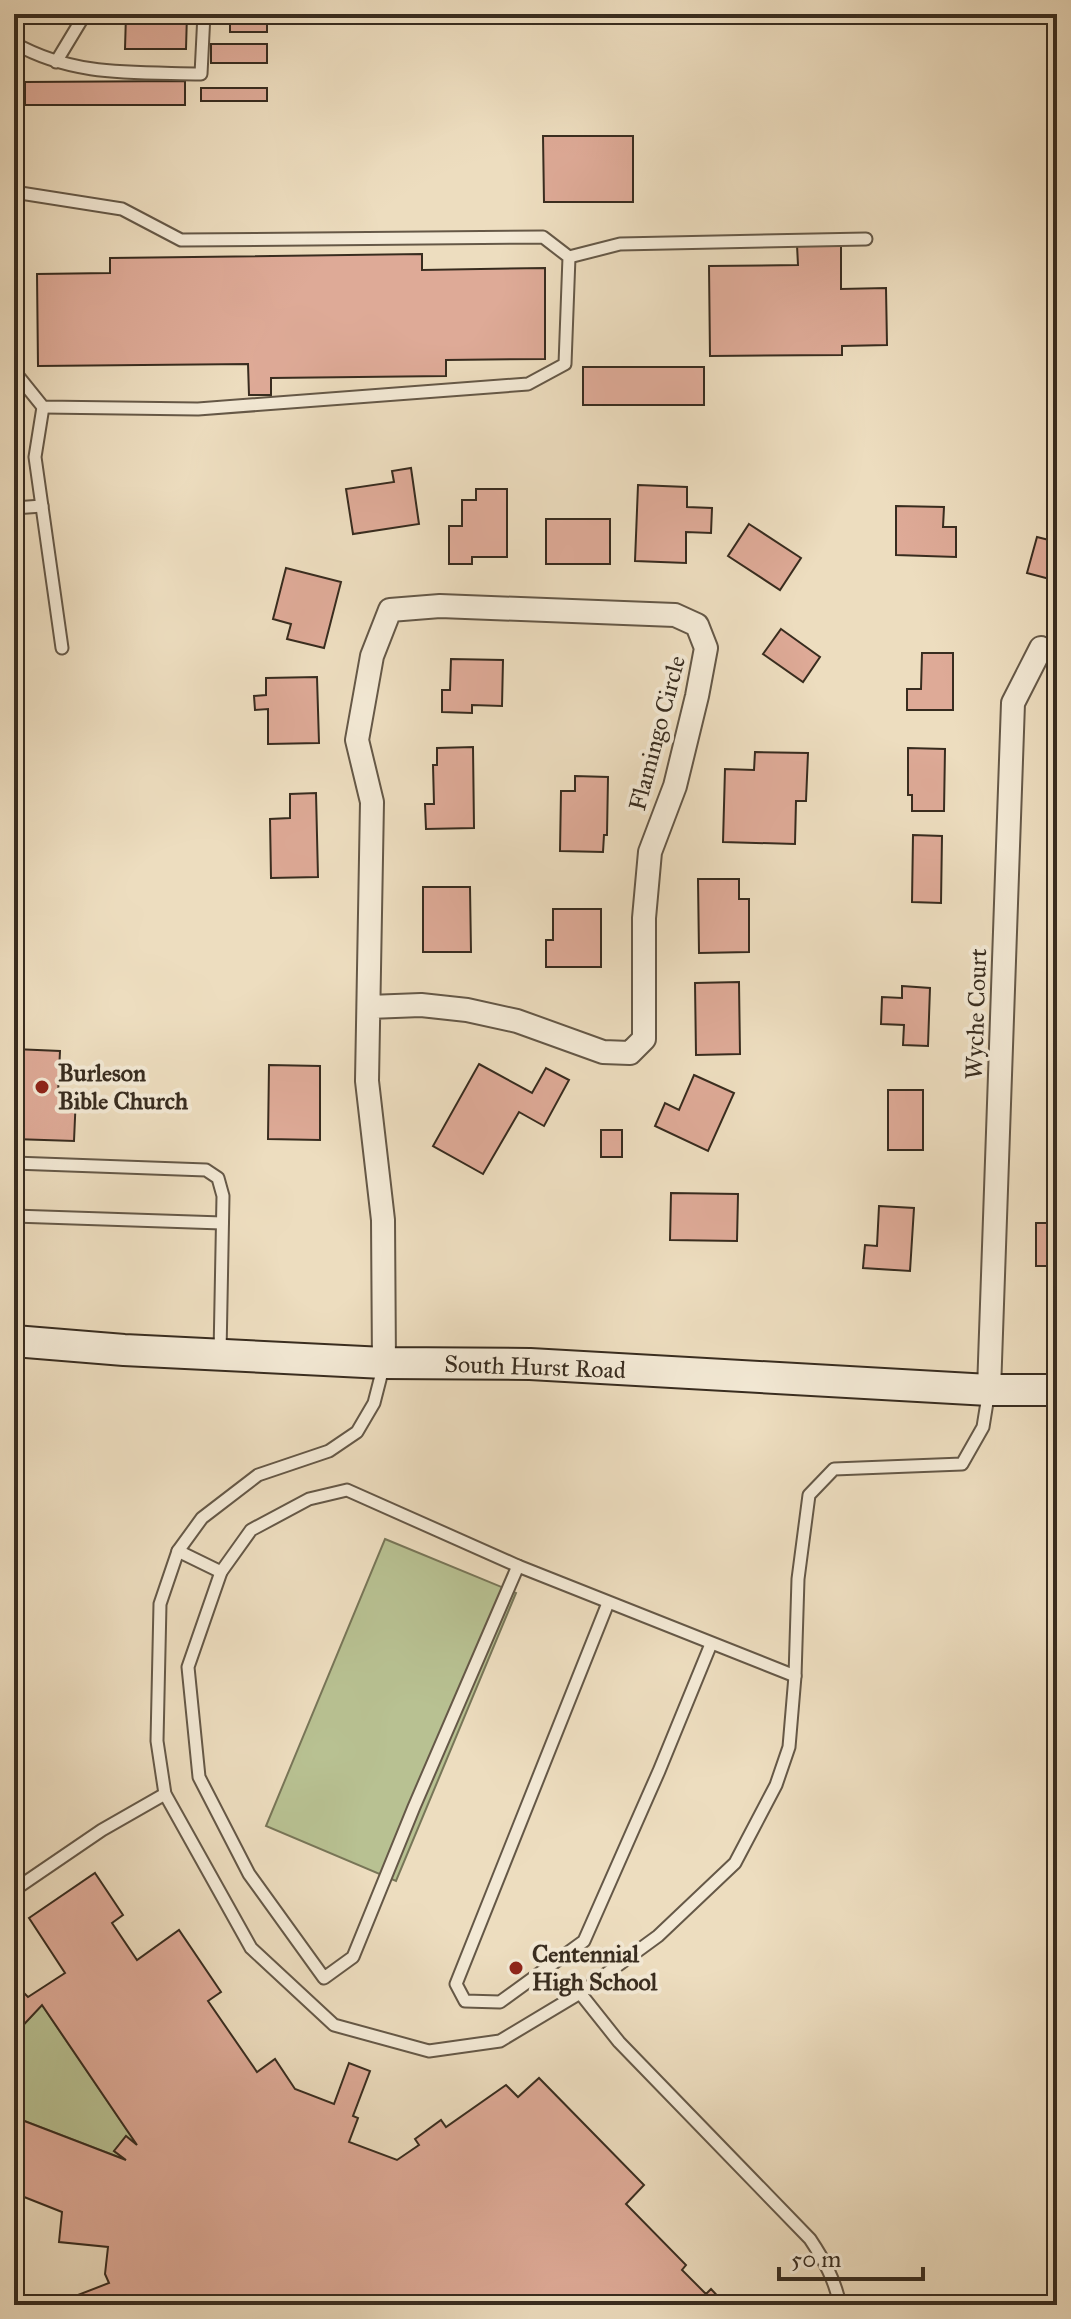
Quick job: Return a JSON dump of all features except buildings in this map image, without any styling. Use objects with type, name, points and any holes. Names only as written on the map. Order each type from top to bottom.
[{"type":"street","name":"Flamingo Circle","points":[[369,1007],[421,1005],[467,1010],[517,1021],[603,1052],[630,1053],[644,1039],[644,918],[650,852],[675,786],[697,696],[706,648],[697,625],[675,615],[440,606],[390,610],[372,656],[357,740],[372,802],[367,1081],[383,1220],[384,1363]]},
{"type":"street","name":"Wyche Court","points":[[989,1390],[1013,703],[1041,648]]},
{"type":"street","name":"South Hurst Road","points":[[14,1341],[384,1363],[530,1364],[989,1390],[1057,1390]]},
{"type":"lane","points":[[56,62],[85,14]]},
{"type":"lane","points":[[14,43],[39,58],[90,70],[201,74],[204,14]]},
{"type":"lane","points":[[14,192],[122,209],[181,240],[543,237],[569,257]]},
{"type":"lane","points":[[569,257],[620,244],[866,239]]},
{"type":"lane","points":[[43,407],[198,409],[528,384],[565,364],[569,257]]},
{"type":"lane","points":[[14,371],[43,407],[35,457],[62,648]]},
{"type":"lane","points":[[14,508],[42,506]]},
{"type":"lane","points":[[14,1163],[206,1170],[218,1178],[223,1196],[220,1355]]},
{"type":"lane","points":[[14,1216],[222,1223]]},
{"type":"lane","points":[[384,1363],[374,1403],[357,1432],[329,1451],[258,1475],[202,1518],[178,1551],[160,1604],[157,1741],[165,1794],[251,1948],[334,2025],[429,2051],[500,2041],[580,1993],[658,1936],[735,1863],[776,1785],[789,1747],[798,1579],[809,1495],[834,1469],[962,1464],[983,1427],[989,1390]]},
{"type":"lane","points":[[518,1566],[353,1957],[324,1978],[249,1874],[199,1777],[188,1667],[221,1572],[251,1530],[309,1499],[347,1490],[518,1566],[795,1676]]},
{"type":"lane","points":[[178,1551],[221,1572]]},
{"type":"lane","points":[[608,1603],[456,1984],[465,2001],[500,2002],[584,1941],[711,1644]]},
{"type":"lane","points":[[14,1890],[102,1830],[165,1794]]},
{"type":"lane","points":[[580,1993],[619,2042],[810,2239],[825,2261],[840,2305]]},
{"type":"green space","points":[[385,1539],[516,1593],[396,1881],[266,1826]]},
{"type":"green space","points":[[42,2005],[137,2145],[126,2137],[114,2151],[126,2160],[14,2117],[14,2035]]},
{"type":"place","name":"Burleson Bible Church","points":[[42,1087]]},
{"type":"place","name":"Centennial High School","points":[[516,1968]]}]
